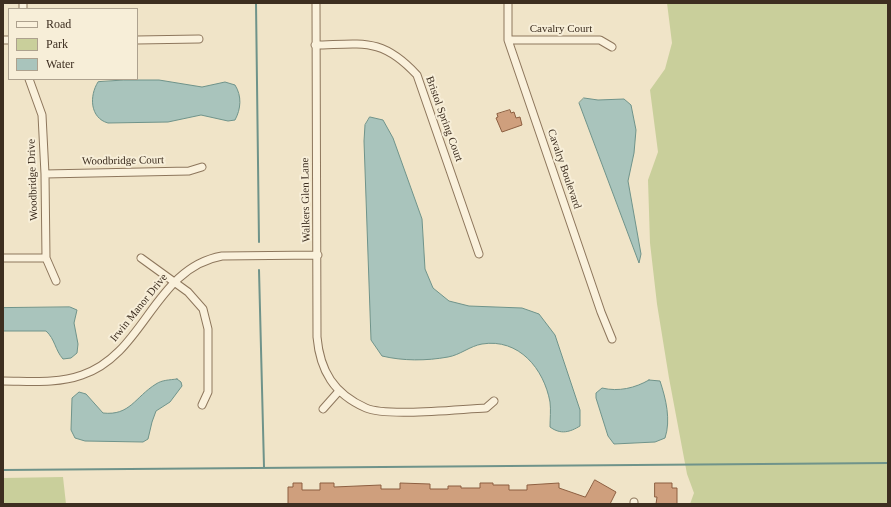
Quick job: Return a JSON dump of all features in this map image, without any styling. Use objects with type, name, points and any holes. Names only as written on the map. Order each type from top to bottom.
[{"type":"street","name":"Walkers Glen Lane","points":[[316,3],[315,45],[318,255],[317,337],[319,355],[330,380],[339,391]]},
{"type":"street","name":"Cavalry Boulevard","points":[[508,3],[508,40],[601,312],[612,339]]},
{"type":"street","points":[[138,40],[199,39]]},
{"type":"street","name":"Cavalry Court","points":[[508,40],[600,40],[612,47]]},
{"type":"street","name":"Bristol Spring Court","points":[[315,45],[367,44],[387,49],[417,75],[479,254]]},
{"type":"street","name":"Woodbridge Drive","points":[[29,80],[42,115],[45,174],[46,258],[56,281]]},
{"type":"street","name":"Woodbridge Court","points":[[45,174],[189,171],[202,167]]},
{"type":"street","name":"Irwin Manor Drive","points":[[3,381],[64,380],[82,375],[111,360],[137,331],[174,282],[195,265],[222,256],[318,255]]},
{"type":"street","points":[[3,258],[46,258]]},
{"type":"street","points":[[141,258],[195,298],[205,315],[208,329],[208,392],[202,405]]},
{"type":"street","points":[[323,409],[339,391],[367,409],[388,412],[486,408],[494,401]]},
{"type":"green space","points":[[667,3],[888,3],[888,504],[690,504],[694,493],[687,474],[669,378],[657,304],[650,243],[648,180],[658,152],[650,90],[665,69],[672,43]]},
{"type":"green space","points":[[63,477],[66,504],[3,504],[3,478]]},
{"type":"water","points":[[159,80],[202,87],[225,82],[235,85],[237,89],[240,98],[239,111],[235,120],[228,121],[201,115],[168,122],[108,123],[102,120],[95,112],[92,100],[95,88],[98,82]]},
{"type":"water","points":[[584,98],[598,100],[624,99],[631,105],[636,130],[634,153],[628,181],[641,254],[639,263],[579,103]]},
{"type":"water","points":[[370,117],[383,120],[393,138],[422,219],[425,269],[433,288],[449,301],[469,306],[522,308],[539,314],[555,335],[580,410],[580,426],[565,432],[554,430],[550,427],[550,402],[542,378],[528,358],[507,346],[495,343],[482,344],[448,357],[423,360],[406,360],[382,356],[371,340],[364,141],[365,125]]},
{"type":"water","points":[[70,307],[77,310],[74,323],[78,344],[77,353],[71,358],[63,359],[46,331],[3,331],[3,308]]},
{"type":"water","points":[[177,379],[181,382],[182,386],[170,402],[156,411],[148,439],[143,442],[85,441],[75,438],[71,430],[72,398],[79,392],[86,394],[103,413],[120,412],[126,409],[158,383],[166,380]]},
{"type":"water","points":[[649,380],[660,381],[664,395],[668,417],[665,438],[655,442],[614,444],[608,436],[596,398],[596,393],[602,388],[615,390],[627,388]]},
{"type":"building","points":[[510,110],[511,113],[514,112],[516,118],[520,117],[522,125],[502,132],[496,118],[498,117],[497,114]]},
{"type":"building","points":[[595,480],[616,492],[610,504],[288,504],[288,487],[293,487],[293,483],[302,483],[302,490],[320,490],[320,483],[334,483],[334,487],[381,485],[381,489],[400,489],[400,483],[430,484],[430,489],[448,489],[448,486],[480,488],[480,483],[493,483],[493,485],[509,485],[509,490],[527,490],[527,485],[559,483],[559,488],[585,497]]},
{"type":"building","points":[[655,483],[672,483],[672,488],[677,488],[677,504],[656,504],[657,497],[655,497]]},
{"type":"waterway","points":[[256,3],[259,242]]},
{"type":"waterway","points":[[259,270],[264,467]]},
{"type":"waterway","points":[[3,470],[888,463]]}]
